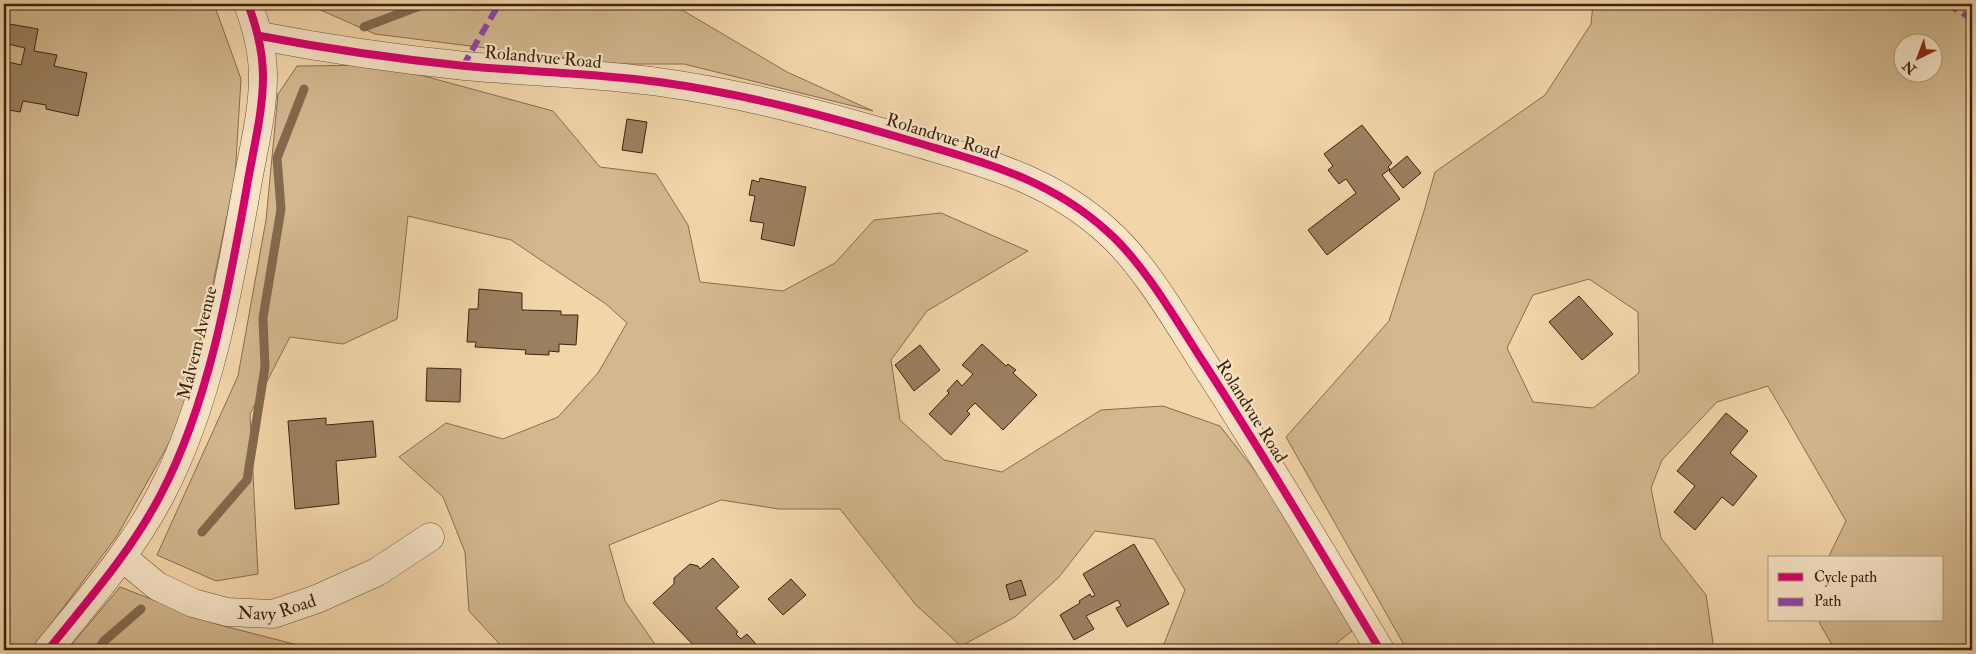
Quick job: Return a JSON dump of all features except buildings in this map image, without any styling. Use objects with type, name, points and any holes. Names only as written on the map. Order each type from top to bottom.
[{"type":"street","name":"Malvern Avenue","points":[[48,650],[122,557],[161,494],[177,460],[198,403],[210,360],[238,237],[262,99],[264,79],[260,36],[248,4]]},
{"type":"street","name":"Rolandvue Road","points":[[260,36],[313,46],[462,66],[656,81],[717,91],[834,120],[985,163],[1028,178],[1088,215],[1111,234],[1158,293],[1249,432],[1380,650]]},
{"type":"street","name":"Navy Road","points":[[122,557],[157,586],[193,603],[227,612],[273,614],[317,598],[377,572],[430,537]]},
{"type":"shaded area","points":[[4,4],[214,4],[241,79],[235,177],[208,308],[178,427],[117,536],[41,637],[29,650],[4,650]]},
{"type":"shaded area","points":[[307,4],[672,4],[787,72],[873,111],[684,64],[613,64],[375,34]]},
{"type":"shaded area","points":[[1593,4],[1972,4],[1972,650],[1835,650],[1820,622],[1944,622],[1944,556],[1829,556],[1846,521],[1768,386],[1717,402],[1662,460],[1651,488],[1661,538],[1706,595],[1714,650],[1407,650],[1286,437],[1389,321],[1435,172],[1545,95],[1591,24]],"holes":[[[1589,279],[1638,312],[1639,373],[1593,408],[1533,402],[1507,348],[1533,295]]]},
{"type":"shaded area","points":[[383,65],[553,111],[600,167],[656,174],[688,225],[700,282],[783,291],[835,263],[874,220],[941,213],[1028,251],[927,311],[891,360],[900,420],[944,460],[1002,472],[1101,410],[1163,406],[1220,426],[1294,521],[1352,631],[1328,650],[1145,650],[1164,644],[1185,590],[1154,539],[1095,531],[1059,577],[1015,617],[961,646],[916,605],[840,509],[779,509],[721,500],[609,545],[625,601],[659,650],[505,650],[469,611],[465,552],[443,497],[399,457],[446,423],[503,439],[558,417],[598,373],[627,323],[606,304],[511,240],[408,216],[397,319],[343,344],[290,337],[250,414],[258,574],[216,581],[157,555],[238,376],[266,220],[278,94],[297,66]]},
{"type":"shaded area","points":[[120,587],[216,624],[317,650],[67,650]]},
{"type":"waterway","points":[[364,27],[425,4]]},
{"type":"waterway","points":[[202,532],[247,480],[265,367],[263,318],[281,209],[277,158],[304,89]]},
{"type":"waterway","points":[[98,650],[104,641],[141,609]]},
{"type":"marked path","points":[[463,66],[499,4]]},
{"type":"marked path","points":[[1947,4],[1972,19]]},
{"type":"cycle path","points":[[48,650],[123,556],[149,515],[178,459],[205,383],[233,264],[263,91],[261,49],[248,4]]},
{"type":"cycle path","points":[[260,36],[414,60],[465,66],[635,79],[724,93],[820,115],[915,142],[993,166],[1041,186],[1086,214],[1108,232],[1147,276],[1248,432],[1380,650]]}]
